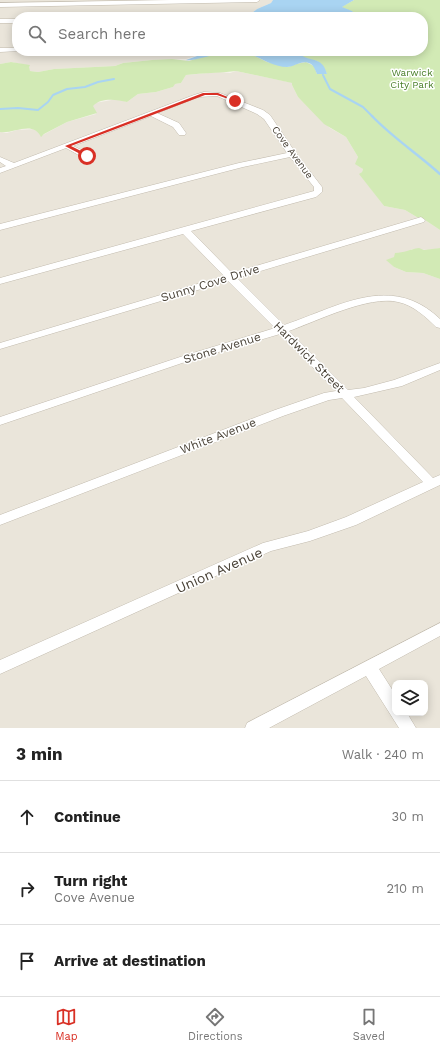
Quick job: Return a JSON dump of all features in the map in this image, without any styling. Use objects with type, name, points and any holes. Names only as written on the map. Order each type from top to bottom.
[{"type":"street","points":[[0,5],[257,0]]},
{"type":"street","points":[[210,1],[211,12]]},
{"type":"street","points":[[0,21],[12,21]]},
{"type":"street","points":[[0,50],[12,50]]},
{"type":"street","name":"Cove Avenue","points":[[0,171],[153,114],[196,96],[204,94],[218,94],[260,112],[267,117],[292,154],[318,187],[318,192],[313,195],[0,281]]},
{"type":"street","points":[[153,114],[176,125],[182,133]]},
{"type":"street","points":[[67,146],[87,156]]},
{"type":"street","points":[[0,227],[242,165],[292,154]]},
{"type":"street","points":[[0,159],[14,166]]},
{"type":"street","name":"Sunny Cove Drive","points":[[0,346],[421,220]]},
{"type":"street","name":"Hardwick Street","points":[[185,231],[346,394],[436,481]]},
{"type":"street","name":"Stone Avenue","points":[[0,421],[184,359],[282,330],[336,310],[385,298],[399,299],[412,303],[422,309],[440,325]]},
{"type":"street","name":"White Avenue","points":[[0,520],[279,413],[328,396],[364,392],[398,383],[440,366]]},
{"type":"street","name":"Union Avenue","points":[[0,667],[268,547],[310,536],[351,521],[436,481]]},
{"type":"street","points":[[253,728],[440,630]]},
{"type":"street","points":[[369,667],[392,703]]},
{"type":"street","points":[[400,716],[408,728]]},
{"type":"shaded area","points":[[0,0],[273,0],[271,3],[253,12],[12,12],[12,56],[195,56],[186,59],[152,60],[123,63],[115,66],[54,69],[38,72],[30,71],[26,65],[11,62],[0,64]]},
{"type":"shaded area","points":[[236,71],[293,83],[292,85],[298,97],[330,128],[346,137],[358,157],[357,161],[359,165],[363,169],[360,174],[384,206],[405,210],[420,219],[425,220],[440,230],[440,248],[430,250],[412,249],[405,253],[395,253],[395,257],[387,260],[394,267],[406,272],[423,273],[440,279],[440,728],[0,728],[0,132],[7,133],[17,130],[35,129],[41,136],[67,122],[96,114],[92,106],[95,103],[117,99],[127,102],[138,94],[156,92],[173,87],[174,84],[181,83],[186,75],[219,72],[230,73]]},
{"type":"green space","name":"Warwick City Park","points":[[354,0],[440,0],[440,230],[425,220],[420,219],[405,210],[384,206],[359,174],[363,169],[355,164],[358,157],[346,137],[324,124],[298,97],[292,83],[236,71],[186,75],[181,83],[175,84],[173,87],[156,92],[138,94],[127,102],[110,100],[101,101],[93,106],[97,113],[67,122],[41,137],[38,132],[28,128],[0,132],[0,64],[11,62],[30,65],[30,71],[38,72],[54,69],[115,66],[123,63],[152,60],[172,59],[189,61],[205,56],[255,56],[267,62],[288,67],[306,62],[314,66],[317,74],[327,74],[321,64],[317,61],[302,56],[428,56],[428,12],[353,12],[341,7]]},
{"type":"green space","points":[[419,248],[424,250],[440,248],[440,279],[423,273],[406,272],[394,267],[386,260],[394,257],[395,253]]},
{"type":"water","points":[[273,0],[354,0],[342,7],[353,12],[253,12],[271,3]]},
{"type":"water","points":[[197,56],[209,56],[196,59],[186,60]]},
{"type":"water","points":[[254,56],[303,56],[322,64],[327,74],[317,74],[311,64],[305,62],[290,67],[282,67]]},
{"type":"waterway","points":[[323,75],[330,89],[363,107],[388,132],[440,174]]},
{"type":"waterway","points":[[0,109],[18,108],[38,110],[48,102],[53,95],[67,89],[85,87],[98,82],[114,79]]},
{"type":"route","points":[[87,156],[67,146],[153,114],[196,96],[204,94],[218,94],[235,101]]}]
